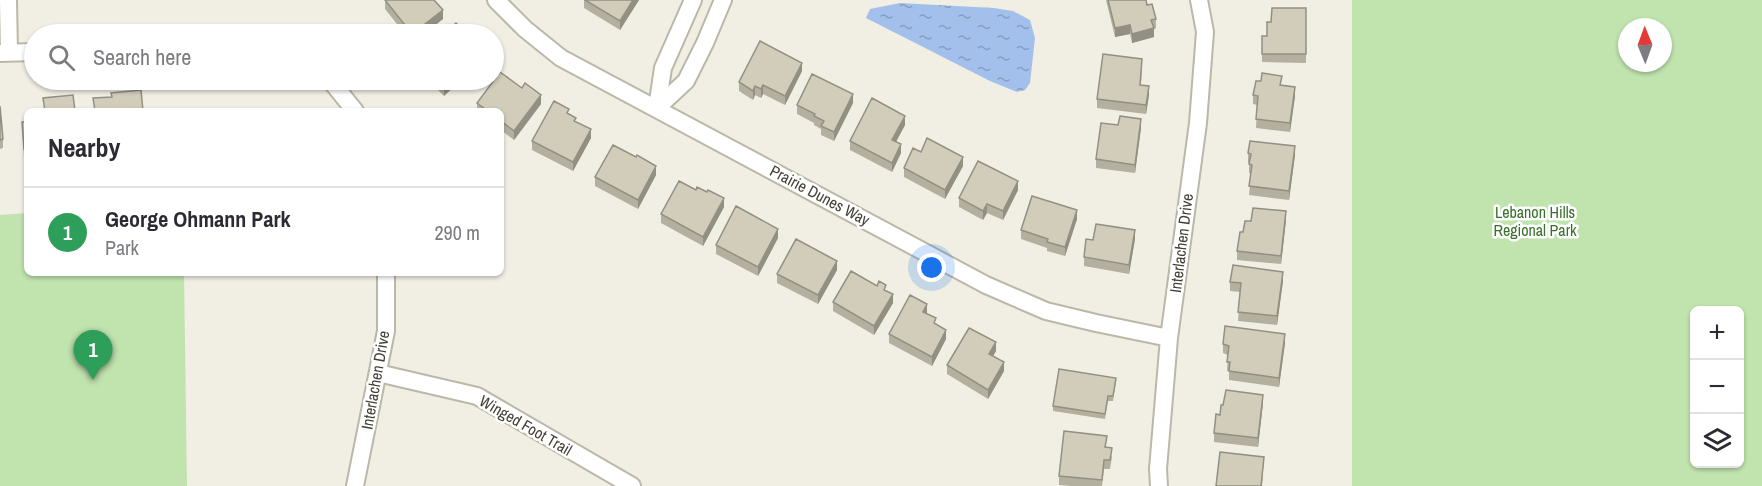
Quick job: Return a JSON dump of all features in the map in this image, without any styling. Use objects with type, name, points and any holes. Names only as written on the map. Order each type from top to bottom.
[{"type":"street","points":[[8,0],[4,53],[24,52]]},
{"type":"street","name":"Prairie Dunes Way","points":[[496,0],[525,29],[561,58],[986,285],[1046,311],[1169,338]]},
{"type":"street","points":[[657,108],[663,68],[693,0]]},
{"type":"street","points":[[657,108],[686,81],[723,0]]},
{"type":"street","name":"Interlachen Drive","points":[[1159,486],[1158,469],[1169,338],[1198,123],[1204,32],[1199,0]]},
{"type":"street","points":[[338,90],[353,108]]},
{"type":"street","name":"Interlachen Drive","points":[[355,486],[386,331],[386,276]]},
{"type":"street","name":"Winged Foot Trail","points":[[378,373],[477,396],[632,486]]},
{"type":"green space","name":"Lebanon Hills Regional Park","points":[[1352,0],[1762,0],[1762,486],[1352,486]]},
{"type":"green space","points":[[24,213],[24,276],[184,276],[187,486],[0,486],[0,215]]},
{"type":"water","points":[[900,3],[994,8],[1013,11],[1030,20],[1035,38],[1030,83],[1025,90],[1017,92],[990,81],[866,18],[870,9]]},
{"type":"building","points":[[385,0],[434,0],[443,10],[425,24],[404,24]]},
{"type":"building","points":[[585,0],[633,0],[620,21]]},
{"type":"building","points":[[1108,0],[1146,0],[1147,5],[1152,4],[1156,19],[1151,20],[1154,28],[1132,34],[1130,25],[1115,28]]},
{"type":"building","points":[[1272,8],[1306,8],[1306,54],[1262,54],[1262,36],[1267,36],[1267,22],[1271,22]]},
{"type":"building","points":[[760,41],[802,63],[785,96],[763,85],[761,89],[755,86],[753,91],[739,82]]},
{"type":"building","points":[[1103,54],[1142,59],[1140,85],[1149,86],[1146,105],[1097,99]]},
{"type":"building","points":[[1262,73],[1282,76],[1280,85],[1295,87],[1290,123],[1256,119],[1258,96],[1253,95],[1256,81],[1261,81]]},
{"type":"building","points":[[812,74],[853,94],[834,132],[821,126],[824,121],[814,116],[815,114],[797,105]]},
{"type":"building","points":[[504,75],[522,88],[525,83],[541,95],[514,131],[504,123],[504,108],[484,108],[477,103],[487,90],[504,90]]},
{"type":"building","points":[[141,90],[143,108],[95,108],[93,98],[112,97],[111,93]]},
{"type":"building","points":[[73,95],[75,108],[45,108],[43,98]]},
{"type":"building","points":[[872,98],[905,116],[892,140],[901,144],[892,163],[850,141]]},
{"type":"building","points":[[554,101],[569,109],[567,113],[576,118],[574,121],[591,129],[573,162],[532,141]]},
{"type":"building","points":[[0,106],[3,139],[0,140]]},
{"type":"building","points":[[1120,116],[1141,119],[1135,165],[1096,159],[1101,123],[1118,125]]},
{"type":"building","points":[[22,122],[24,122],[24,149]]},
{"type":"building","points":[[927,138],[963,157],[945,190],[904,168],[913,148],[921,152]]},
{"type":"building","points":[[1250,141],[1295,146],[1289,191],[1249,186],[1252,165],[1249,164],[1251,154],[1248,153]]},
{"type":"building","points":[[613,145],[656,166],[638,200],[595,177]]},
{"type":"building","points":[[978,161],[1018,181],[1003,211],[987,204],[983,211],[959,198]]},
{"type":"building","points":[[679,181],[696,190],[697,187],[707,192],[708,190],[724,198],[703,237],[661,214]]},
{"type":"building","points":[[1032,196],[1077,210],[1065,247],[1047,242],[1048,239],[1021,230]]},
{"type":"building","points":[[736,206],[778,229],[758,267],[716,245]]},
{"type":"building","points":[[1253,208],[1286,211],[1281,256],[1237,251],[1240,232],[1243,232],[1245,221],[1251,221]]},
{"type":"building","points":[[1096,224],[1135,230],[1129,265],[1084,257],[1086,239],[1093,240]]},
{"type":"building","points":[[796,239],[837,261],[818,295],[777,274]]},
{"type":"building","points":[[1233,265],[1283,272],[1277,316],[1238,312],[1241,283],[1230,282]]},
{"type":"building","points":[[851,271],[877,286],[879,281],[886,285],[884,290],[893,294],[874,326],[833,302]]},
{"type":"building","points":[[910,295],[927,304],[923,312],[936,318],[934,323],[946,330],[932,357],[889,334]]},
{"type":"building","points":[[1225,326],[1285,334],[1279,378],[1229,371],[1230,362],[1227,362],[1229,346],[1223,344]]},
{"type":"building","points":[[969,328],[996,342],[989,354],[1004,362],[988,390],[947,365]]},
{"type":"building","points":[[1059,369],[1116,378],[1113,396],[1108,396],[1105,414],[1053,406]]},
{"type":"building","points":[[1226,390],[1263,395],[1258,438],[1214,433],[1216,414],[1220,415]]},
{"type":"building","points":[[1064,431],[1107,436],[1105,447],[1112,448],[1110,460],[1104,460],[1102,480],[1059,476]]},
{"type":"building","points":[[1220,452],[1264,457],[1261,486],[1216,486]]},
{"type":"place","name":"George Ohmann Park","points":[[93,380]]}]
